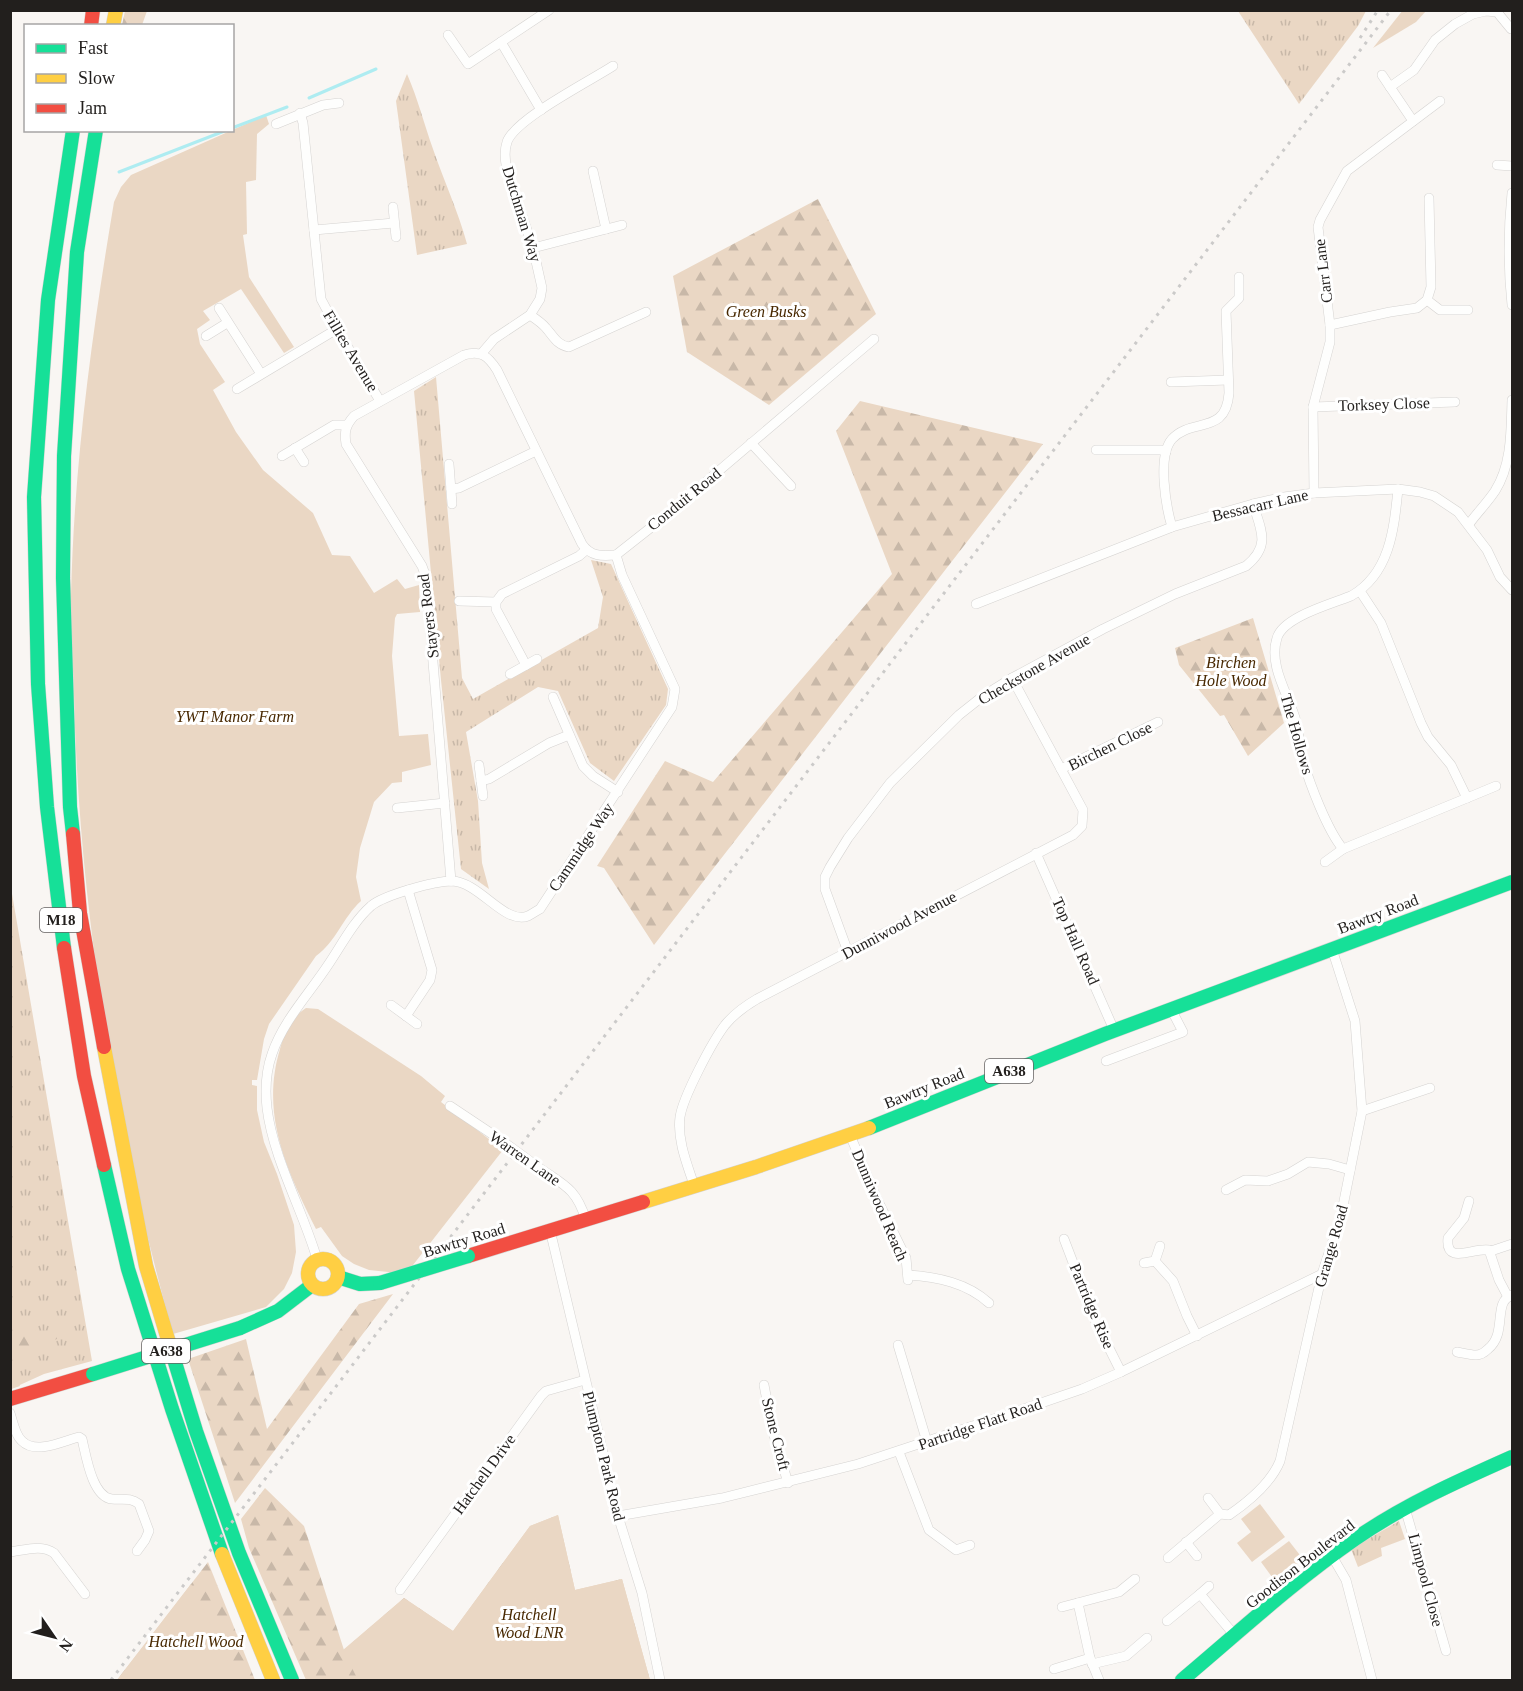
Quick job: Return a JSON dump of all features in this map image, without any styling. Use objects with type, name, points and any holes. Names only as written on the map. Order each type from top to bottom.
[{"type":"main road","name":"M18","points":[[73,132],[48,300],[34,498],[38,684],[46,807],[56,872],[63,944],[84,1076],[128,1269],[172,1410],[223,1558],[273,1680]]},
{"type":"main road","name":"M18","points":[[96,132],[78,252],[64,456],[63,578],[69,783],[80,913],[118,1132],[146,1266],[196,1431],[239,1553],[292,1680]]},
{"type":"main road","name":"Bawtry Road","points":[[338,1277],[360,1284],[380,1283],[850,1135],[911,1113],[1018,1067],[1114,1030],[1512,882]]},
{"type":"main road","points":[[324,1258],[333,1262],[338,1270],[338,1277],[334,1284],[327,1288],[319,1288],[308,1278],[308,1270],[317,1259],[324,1258]]},
{"type":"main road","name":"A638","points":[[10,1399],[263,1320],[284,1309],[312,1284]]},
{"type":"main road","name":"Goodison Boulevard","points":[[1191,1678],[1332,1556],[1405,1509],[1455,1482],[1512,1457]]},
{"type":"street","points":[[448,35],[468,64],[549,10]]},
{"type":"street","points":[[1390,87],[1414,70],[1435,40],[1455,24],[1473,14],[1497,11],[1511,28]]},
{"type":"street","points":[[501,42],[541,110]]},
{"type":"street","name":"Dutchman Way","points":[[530,315],[540,299],[542,288],[533,248],[507,170],[505,151],[507,142],[512,133],[541,110],[613,66]]},
{"type":"street","points":[[1382,75],[1413,121]]},
{"type":"street","name":"Carr Lane","points":[[1314,493],[1313,407],[1328,351],[1330,325],[1319,238],[1320,220],[1347,171],[1440,101]]},
{"type":"street","points":[[276,124],[324,105],[339,103]]},
{"type":"street","name":"Fillies Avenue","points":[[300,113],[303,123],[321,298],[380,401]]},
{"type":"street","points":[[1497,165],[1512,166]]},
{"type":"street","points":[[593,171],[606,229]]},
{"type":"street","points":[[1512,193],[1509,224],[1509,271],[1512,305]]},
{"type":"street","points":[[1330,325],[1390,312],[1411,310],[1427,300],[1431,287],[1429,198]]},
{"type":"street","points":[[393,207],[396,237]]},
{"type":"street","points":[[314,230],[394,223]]},
{"type":"street","points":[[533,248],[622,225]]},
{"type":"street","points":[[1172,527],[1165,480],[1166,452],[1171,440],[1178,434],[1187,429],[1210,424],[1224,412],[1228,403],[1226,310],[1239,298],[1239,277]]},
{"type":"street","points":[[1427,300],[1440,310],[1468,310]]},
{"type":"street","points":[[219,308],[261,374]]},
{"type":"street","points":[[482,353],[494,339],[530,315],[562,346],[569,347],[576,346],[646,312]]},
{"type":"street","points":[[206,336],[227,323]]},
{"type":"street","points":[[237,389],[337,329]]},
{"type":"street","name":"Conduit Road","points":[[616,555],[668,514],[874,339]]},
{"type":"street","points":[[282,456],[334,424],[346,425],[354,416],[464,355],[474,352],[482,353],[497,370],[586,550],[603,556],[616,555]]},
{"type":"street","points":[[1172,382],[1228,380]]},
{"type":"street","points":[[1469,524],[1495,490],[1503,473],[1509,454],[1512,400]]},
{"type":"street","name":"Torksey Close","points":[[1313,407],[1455,402]]},
{"type":"street","name":"Stayers Road","points":[[346,425],[346,444],[422,566],[426,577],[451,881]]},
{"type":"street","points":[[751,443],[791,486]]},
{"type":"street","points":[[295,448],[304,462]]},
{"type":"street","points":[[1096,450],[1162,450],[1166,452]]},
{"type":"street","points":[[452,489],[459,488],[536,451]]},
{"type":"street","points":[[449,464],[452,504]]},
{"type":"street","name":"Bessacarr Lane","points":[[976,604],[1172,527],[1253,504],[1314,493],[1398,489],[1434,496],[1458,512],[1487,550],[1500,577],[1512,590]]},
{"type":"street","name":"The Hollows","points":[[1343,849],[1333,837],[1301,756],[1298,727],[1274,660],[1277,637],[1283,627],[1292,620],[1360,591],[1381,566],[1393,533],[1398,489]]},
{"type":"street","name":"Checkstone Avenue","points":[[848,952],[825,889],[825,877],[848,838],[890,783],[959,715],[983,696],[1012,678],[1143,609],[1246,566],[1254,559],[1262,543],[1262,532],[1253,504]]},
{"type":"street","points":[[526,665],[495,609],[496,602],[502,594],[579,556],[586,550]]},
{"type":"street","name":"Cammidge Way","points":[[451,881],[474,887],[515,917],[527,917],[540,909],[672,707],[675,689],[622,574],[616,555]]},
{"type":"street","points":[[1360,591],[1381,623],[1420,723],[1428,737],[1451,765],[1467,798]]},
{"type":"street","points":[[459,601],[496,602]]},
{"type":"street","points":[[510,674],[537,659]]},
{"type":"street","name":"Dunniwood Avenue","points":[[694,1185],[681,1139],[680,1117],[690,1089],[711,1046],[741,1009],[1073,835],[1082,826],[1083,810],[1012,678]]},
{"type":"street","points":[[553,697],[583,766],[593,776],[618,792]]},
{"type":"street","name":"Birchen Close","points":[[1061,769],[1158,722]]},
{"type":"street","points":[[481,781],[489,779],[549,743],[569,735]]},
{"type":"street","points":[[478,765],[483,796]]},
{"type":"street","points":[[1325,862],[1343,849],[1496,786]]},
{"type":"street","points":[[397,808],[445,803]]},
{"type":"street","name":"Top Hall Road","points":[[1036,853],[1114,1030]]},
{"type":"street","points":[[317,1259],[275,1142],[267,1108],[266,1078],[272,1054],[298,1007],[362,915],[381,899],[408,890],[451,881]]},
{"type":"street","points":[[406,1016],[430,980],[432,970],[408,890]]},
{"type":"street","name":"Grange Road","points":[[1168,1558],[1220,1514],[1229,1515],[1236,1510],[1272,1477],[1281,1461],[1322,1274],[1341,1216],[1362,1112],[1355,1021],[1332,949]]},
{"type":"street","points":[[391,1005],[417,1024]]},
{"type":"street","points":[[1106,1061],[1183,1032],[1172,1009]]},
{"type":"street","points":[[1362,1112],[1430,1088]]},
{"type":"street","name":"Warren Lane","points":[[450,1106],[573,1191],[581,1203],[586,1220]]},
{"type":"street","name":"Dunniwood Reach","points":[[850,1135],[877,1199],[906,1258],[908,1277],[928,1276],[947,1280],[973,1291],[989,1304]]},
{"type":"street","points":[[1226,1190],[1245,1180],[1268,1181],[1288,1174],[1308,1162],[1329,1164],[1350,1170]]},
{"type":"street","points":[[1469,1201],[1464,1218],[1448,1238],[1449,1248],[1454,1254],[1485,1249],[1491,1251],[1512,1244]]},
{"type":"street","name":"Plumpton Park Road","points":[[550,1230],[618,1516],[642,1593],[660,1680]]},
{"type":"street","name":"Partridge Rise","points":[[1064,1239],[1095,1320],[1121,1372]]},
{"type":"street","points":[[1155,1261],[1160,1246]]},
{"type":"street","points":[[1457,1352],[1481,1354],[1495,1343],[1499,1336],[1502,1306],[1510,1296],[1499,1280],[1491,1251]]},
{"type":"street","points":[[1144,1263],[1155,1261]]},
{"type":"street","points":[[1155,1261],[1173,1281],[1197,1336]]},
{"type":"street","name":"Partridge Flatt Road","points":[[618,1516],[722,1498],[788,1483],[899,1452],[1082,1389],[1197,1336],[1322,1274]]},
{"type":"street","points":[[898,1345],[927,1442]]},
{"type":"street","name":"Hatchell Drive","points":[[400,1590],[541,1396],[546,1391],[585,1380]]},
{"type":"street","name":"Stone Croft","points":[[764,1386],[773,1432],[788,1483]]},
{"type":"street","points":[[10,1413],[21,1440],[32,1447],[42,1447],[79,1437],[82,1439],[99,1492],[109,1499],[131,1500],[139,1504],[149,1531],[137,1551]]},
{"type":"street","points":[[899,1452],[929,1530],[956,1550],[970,1545]]},
{"type":"street","points":[[1208,1498],[1220,1514]]},
{"type":"street","name":"Limpool Close","points":[[1405,1509],[1446,1651]]},
{"type":"street","points":[[1186,1542],[1197,1556]]},
{"type":"street","points":[[10,1552],[40,1547],[48,1549],[54,1553],[85,1594]]},
{"type":"street","points":[[1332,1556],[1346,1580],[1372,1680]]},
{"type":"street","points":[[1062,1607],[1119,1592],[1135,1580]]},
{"type":"street","points":[[1167,1621],[1209,1586]]},
{"type":"street","points":[[1200,1594],[1236,1637]]},
{"type":"street","points":[[1078,1603],[1091,1661],[1100,1680]]},
{"type":"street","points":[[1054,1668],[1126,1656],[1148,1638]]},
{"type":"green space","points":[[1403,10],[1426,11],[1416,22],[1373,48]]},
{"type":"green space","points":[[125,11],[147,11],[142,24],[122,24]]},
{"type":"green space","points":[[1238,11],[1366,11],[1358,26],[1299,104]]},
{"type":"green space","points":[[407,74],[467,244],[417,255],[396,101]]},
{"type":"green space","name":"YWT Manor Farm","points":[[266,115],[269,124],[257,134],[256,180],[246,182],[247,234],[243,235],[249,277],[294,347],[284,353],[241,289],[203,311],[210,320],[197,329],[200,344],[225,382],[213,390],[236,432],[263,470],[313,513],[332,555],[350,556],[374,593],[397,579],[405,589],[419,585],[420,612],[397,614],[395,618],[392,656],[399,736],[428,734],[431,765],[402,772],[402,782],[392,783],[374,802],[360,848],[356,877],[361,901],[349,914],[329,944],[316,956],[269,1024],[257,1080],[252,1080],[252,1085],[257,1086],[257,1110],[264,1142],[294,1225],[296,1252],[292,1273],[284,1289],[266,1307],[173,1334],[134,1177],[104,1017],[92,937],[77,775],[71,633],[73,547],[85,399],[114,202],[121,187],[131,175],[228,132],[234,132],[234,129]]},
{"type":"green space","name":"Green Busks","points":[[818,199],[876,314],[769,405],[687,352],[673,276]]},
{"type":"green space","points":[[436,377],[462,678],[473,699],[598,628],[603,597],[591,560],[611,564],[668,689],[666,705],[614,781],[590,763],[558,691],[538,687],[466,732],[478,801],[482,863],[489,889],[461,869],[441,680],[414,391]]},
{"type":"green space","points":[[860,401],[1043,444],[654,945],[604,868],[597,866],[665,761],[713,782],[892,574],[836,431]]},
{"type":"green space","name":"Birchen Hole Wood","points":[[1253,618],[1284,723],[1248,756],[1224,715],[1220,716],[1179,665],[1175,648]]},
{"type":"green space","points":[[10,882],[92,1361],[44,1374],[11,1389]]},
{"type":"green space","points":[[306,1008],[318,1009],[421,1076],[445,1096],[441,1102],[503,1150],[413,1265],[398,1273],[369,1270],[342,1256],[321,1227],[316,1229],[287,1164],[275,1120],[273,1097],[275,1073],[286,1031]]},
{"type":"green space","points":[[393,1294],[235,1503],[188,1359],[246,1339],[267,1429],[359,1304]]},
{"type":"green space","points":[[11,1315],[29,1329],[55,1333],[57,1339],[39,1344],[29,1351],[27,1360],[11,1368]]},
{"type":"green space","points":[[11,1368],[20,1386],[11,1389]]},
{"type":"green space","name":"Hatchell Wood LNR","points":[[265,1488],[304,1526],[344,1650],[404,1598],[453,1631],[530,1526],[558,1515],[575,1590],[622,1579],[650,1680],[306,1680],[249,1548],[241,1519]]},
{"type":"green space","points":[[1260,1504],[1285,1537],[1252,1562],[1237,1543],[1251,1532],[1241,1519]]},
{"type":"green space","name":"Hatchell Wood LNR","points":[[558,1515],[575,1590],[622,1579],[650,1680],[358,1680],[343,1650],[404,1598],[453,1631],[530,1526]]},
{"type":"green space","points":[[1399,1521],[1405,1539],[1381,1548],[1382,1556],[1358,1567],[1351,1549]]},
{"type":"green space","points":[[1289,1541],[1303,1559],[1275,1581],[1261,1562]]},
{"type":"green space","name":"Hatchell Wood","points":[[208,1562],[255,1680],[117,1680]]},
{"type":"green space","name":"Hatchell Wood","points":[[191,1584],[237,1680],[117,1680]]},
{"type":"waterway","points":[[309,98],[376,69]]},
{"type":"waterway","points":[[234,127],[287,107]]},
{"type":"waterway","points":[[119,172],[222,132]]},
{"type":"railway","points":[[1360,38],[1378,10]]},
{"type":"railway","points":[[111,1680],[1391,10]]},
{"type":"traffic: fast","points":[[64,948],[47,807],[38,684],[34,497],[48,300],[73,132]]},
{"type":"traffic: fast","points":[[73,834],[70,807],[63,578],[64,456],[77,252],[96,132]]},
{"type":"traffic: fast","points":[[869,1128],[1105,1034],[1512,882]]},
{"type":"traffic: fast","points":[[104,1165],[128,1269],[172,1409],[222,1554]]},
{"type":"traffic: fast","points":[[380,1283],[468,1256]]},
{"type":"traffic: fast","points":[[338,1277],[360,1284],[380,1283]]},
{"type":"traffic: fast","points":[[240,1328],[278,1311],[312,1285]]},
{"type":"traffic: fast","points":[[93,1374],[240,1328]]},
{"type":"traffic: fast","points":[[170,1346],[196,1431],[239,1553],[292,1680]]},
{"type":"traffic: fast","points":[[1182,1680],[1288,1589],[1355,1539],[1412,1504],[1512,1457]]},
{"type":"traffic: slow","points":[[113,24],[116,10]]},
{"type":"traffic: slow","points":[[104,1047],[146,1266],[170,1346]]},
{"type":"traffic: slow","points":[[643,1202],[756,1167],[869,1128]]},
{"type":"traffic: slow","points":[[323,1259],[334,1263],[338,1274],[334,1285],[323,1289],[312,1285],[308,1274],[312,1263],[323,1259]]},
{"type":"traffic: slow","points":[[222,1554],[273,1680]]},
{"type":"traffic: jam","points":[[91,24],[93,10]]},
{"type":"traffic: jam","points":[[73,834],[80,913],[104,1047]]},
{"type":"traffic: jam","points":[[64,948],[84,1076],[104,1165]]},
{"type":"traffic: jam","points":[[468,1256],[643,1202]]},
{"type":"traffic: jam","points":[[10,1399],[93,1374]]}]
